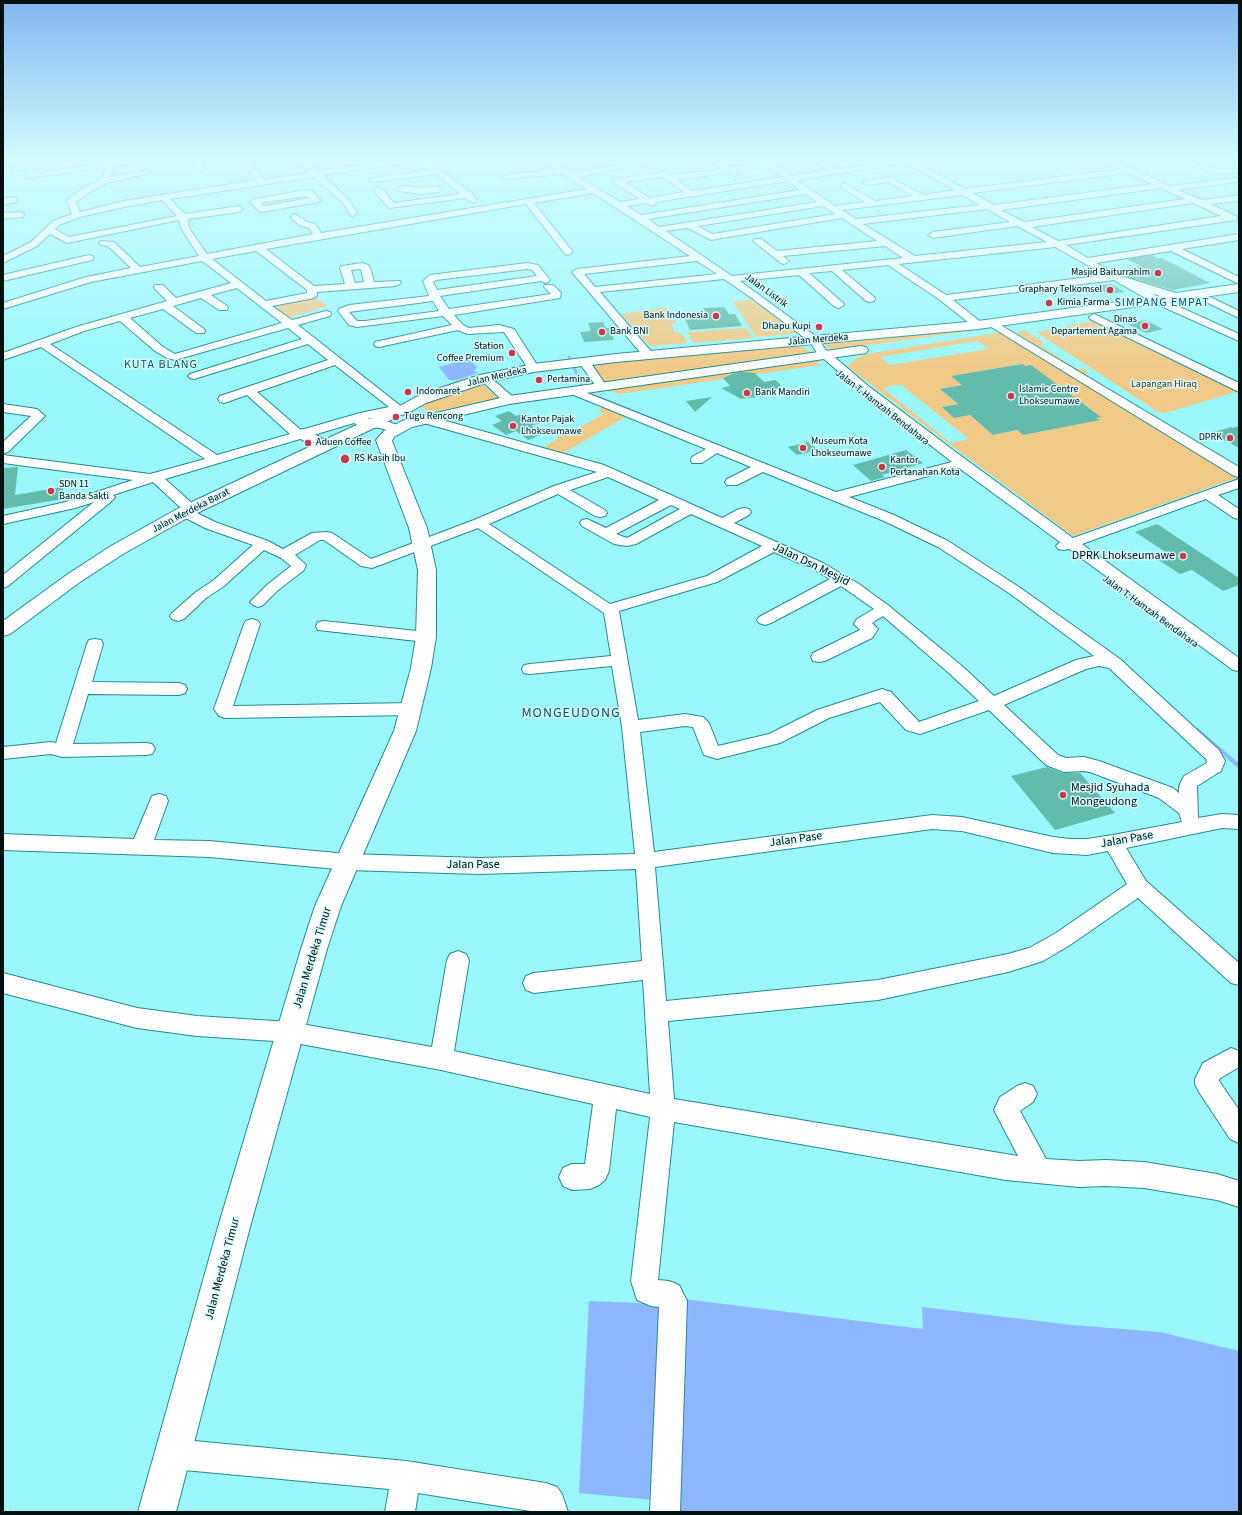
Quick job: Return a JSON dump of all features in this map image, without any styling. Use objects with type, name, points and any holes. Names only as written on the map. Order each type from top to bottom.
[{"type":"main road","points":[[1120,279],[1172,301]]},
{"type":"main road","name":"Jalan Merdeka","points":[[889,346],[1004,330],[1239,288]]},
{"type":"main road","name":"Jalan Merdeka","points":[[396,421],[428,420],[508,400],[599,388],[978,325],[1098,312],[1151,297],[1172,301],[1210,300],[1239,296]]},
{"type":"main road","name":"Jalan Merdeka","points":[[396,421],[420,400],[485,378],[533,368],[649,356],[874,348],[850,359],[844,364],[842,369]]},
{"type":"main road","name":"Jalan Merdeka Barat","points":[[3,630],[61,587],[116,550],[188,511],[337,440],[359,434],[372,435],[396,421]]},
{"type":"main road","name":"Jalan Merdeka Timur","points":[[157,1512],[234,1227],[314,949],[328,906],[399,745],[412,709],[426,637],[427,570],[422,540],[416,521],[385,447],[396,421]]},
{"type":"main road","points":[[300,434],[313,439],[318,443],[315,450]]},
{"type":"street","points":[[3,260],[30,246],[51,229]]},
{"type":"street","points":[[67,240],[126,229]]},
{"type":"street","points":[[186,229],[205,258],[335,361],[396,421]]},
{"type":"street","points":[[314,229],[320,236]]},
{"type":"street","points":[[3,306],[82,281],[362,229]]},
{"type":"street","points":[[550,229],[568,252]]},
{"type":"street","points":[[657,230],[664,229]]},
{"type":"street","points":[[697,229],[713,237],[762,229]]},
{"type":"street","points":[[865,229],[886,244],[912,259]]},
{"type":"street","points":[[933,234],[980,229]]},
{"type":"street","points":[[1029,229],[1151,297]]},
{"type":"street","points":[[593,290],[799,272],[1057,244],[1154,229]]},
{"type":"street","name":"Jalan Listrik","points":[[657,230],[729,278],[821,350]]},
{"type":"street","points":[[48,231],[53,231],[77,248]]},
{"type":"street","points":[[952,232],[983,252]]},
{"type":"street","points":[[1088,261],[1239,237]]},
{"type":"street","points":[[758,241],[839,305]]},
{"type":"street","points":[[104,243],[111,244],[138,270]]},
{"type":"street","points":[[776,254],[886,244]]},
{"type":"street","points":[[259,248],[312,289],[396,283]]},
{"type":"street","points":[[1173,248],[1239,281]]},
{"type":"street","points":[[3,278],[89,258]]},
{"type":"street","points":[[649,356],[577,272],[698,258]]},
{"type":"street","points":[[890,262],[944,298],[978,325]]},
{"type":"street","points":[[351,286],[345,268],[362,266],[365,267],[370,285]]},
{"type":"street","points":[[507,329],[499,328],[468,330],[459,327],[446,313],[434,296],[428,281],[433,277],[527,266],[535,267],[556,293],[556,296],[446,313],[357,324],[352,323],[343,312],[344,309],[349,308],[434,296],[546,282]]},
{"type":"street","points":[[1217,269],[1232,267]]},
{"type":"street","points":[[834,268],[870,299]]},
{"type":"street","points":[[944,298],[1120,279]]},
{"type":"street","points":[[3,357],[80,329],[238,284]]},
{"type":"street","points":[[159,287],[170,303],[200,331]]},
{"type":"street","points":[[264,304],[310,296],[312,295],[312,289]]},
{"type":"street","points":[[203,294],[223,308]]},
{"type":"street","points":[[1210,300],[1239,315]]},
{"type":"street","points":[[1172,301],[1239,338]]},
{"type":"street","points":[[495,306],[507,329],[510,331],[533,368]]},
{"type":"street","points":[[1098,312],[1239,388]]},
{"type":"street","points":[[122,317],[159,349],[175,357],[326,314]]},
{"type":"street","points":[[992,323],[1239,473]]},
{"type":"street","points":[[379,344],[459,327]]},
{"type":"street","points":[[194,376],[309,340]]},
{"type":"street","points":[[42,343],[216,460]]},
{"type":"street","name":"Jalan T. Hamzah Bendahara","points":[[821,350],[842,369],[1066,545]]},
{"type":"street","name":"Jalan T. Hamzah Bendahara","points":[[821,350],[828,366],[954,466],[1167,618],[1239,666]]},
{"type":"street","points":[[224,399],[335,361]]},
{"type":"street","points":[[582,362],[599,388]]},
{"type":"street","points":[[485,378],[508,400]]},
{"type":"street","points":[[248,390],[300,434]]},
{"type":"street","points":[[574,391],[762,467],[840,494],[943,544],[1020,594],[1114,663],[1173,716],[1216,758],[1215,766],[1190,783],[1189,818]]},
{"type":"street","points":[[3,408],[33,412],[39,416],[3,449]]},
{"type":"street","points":[[3,520],[70,505],[155,477],[384,411],[396,421]]},
{"type":"street","name":"Jalan Dsn Mesjid","points":[[428,420],[609,472],[818,566],[842,579],[884,609],[992,703],[1052,760],[1064,765],[1084,764],[1093,766],[1166,793],[1189,818]]},
{"type":"street","points":[[343,422],[396,421]]},
{"type":"street","points":[[697,460],[716,448]]},
{"type":"street","points":[[3,459],[125,476],[144,478],[155,477]]},
{"type":"street","points":[[840,494],[954,466]]},
{"type":"street","points":[[732,482],[762,467]]},
{"type":"street","points":[[285,554],[317,536],[323,535],[369,564],[376,563],[479,523],[558,488],[609,472]]},
{"type":"street","points":[[155,477],[188,511],[210,525],[263,544],[285,554],[299,564],[299,567],[272,588],[258,602]]},
{"type":"street","points":[[1066,545],[1239,483]]},
{"type":"street","points":[[558,488],[600,513]]},
{"type":"street","points":[[3,583],[115,491]]},
{"type":"street","points":[[1207,494],[1239,515]]},
{"type":"street","points":[[605,534],[670,500]]},
{"type":"street","points":[[587,523],[619,541],[631,541],[690,509]]},
{"type":"street","points":[[724,524],[744,512]]},
{"type":"street","points":[[479,523],[609,609],[611,612],[631,727],[643,834],[663,1109],[644,1281],[647,1290],[669,1295],[673,1301],[665,1512]]},
{"type":"street","points":[[178,616],[201,595],[219,583],[263,544]]},
{"type":"street","points":[[609,609],[712,579],[774,546]]},
{"type":"street","points":[[765,620],[842,579]]},
{"type":"street","points":[[819,657],[866,634],[870,630],[862,623],[884,609]]},
{"type":"street","name":"Jalan T. Hamzah Bendahara","points":[[1167,618],[1239,678]]},
{"type":"street","points":[[252,624],[223,709],[225,712],[412,709]]},
{"type":"street","points":[[324,626],[426,637]]},
{"type":"street","points":[[62,751],[96,644]]},
{"type":"street","points":[[530,669],[619,660]]},
{"type":"street","points":[[631,727],[685,720],[697,721],[700,723],[710,750],[716,753],[774,739],[823,714],[880,695],[885,696],[912,726],[916,728],[992,703],[1082,664],[1099,661],[1114,663]]},
{"type":"street","points":[[81,688],[179,689]]},
{"type":"street","points":[[3,753],[51,748],[62,751],[146,749]]},
{"type":"street","points":[[141,847],[158,801]]},
{"type":"street","name":"Jalan Pase","points":[[3,842],[209,849],[347,862],[480,866],[644,861],[932,822],[962,824],[1053,845],[1087,847],[1113,843],[1189,818],[1239,822]]},
{"type":"street","points":[[1113,843],[1139,887],[1239,976]]},
{"type":"street","points":[[656,1012],[878,990],[1008,962],[1035,955],[1062,939],[1139,887]]},
{"type":"street","points":[[441,1059],[458,960]]},
{"type":"street","points":[[534,983],[653,969]]},
{"type":"street","points":[[3,983],[137,1018],[197,1026],[290,1032],[441,1059],[663,1109],[1006,1168],[1080,1174],[1106,1173],[1144,1175],[1217,1187],[1239,1194]]},
{"type":"street","points":[[1231,1059],[1211,1071],[1206,1079],[1207,1084],[1239,1131]]},
{"type":"street","points":[[1025,1094],[1008,1105],[1006,1110],[1039,1171]]},
{"type":"street","points":[[572,1177],[590,1176],[596,1171],[606,1096]]},
{"type":"street","points":[[173,1454],[406,1476],[546,1498],[551,1505],[553,1512]]},
{"type":"street","points":[[400,1512],[406,1476]]},
{"type":"green space","points":[[314,296],[328,306],[287,318],[270,304]]},
{"type":"green space","points":[[750,299],[801,333],[756,337],[733,302]]},
{"type":"green space","points":[[667,307],[677,323],[671,324],[675,333],[682,333],[688,343],[650,346],[621,314]]},
{"type":"green space","name":"Lapangan Hiraq","points":[[1093,321],[1239,391],[1165,413],[1158,412],[1036,332]]},
{"type":"green space","points":[[746,328],[753,338],[693,343],[687,332]]},
{"type":"green space","points":[[979,328],[986,329],[834,350],[830,350],[824,344],[826,343]]},
{"type":"green space","points":[[1024,330],[1045,343],[1040,345],[1079,370],[1084,368],[1089,373],[1084,374],[1016,333]]},
{"type":"green space","points":[[1003,332],[1239,477],[1073,536],[848,367],[851,362],[863,355]],"holes":[[[978,341],[988,349],[890,365],[880,357]],[[1022,364],[1099,420],[1023,435],[1017,430],[993,435],[970,415],[954,418],[942,407],[958,404],[940,389],[962,385],[951,376]],[[901,385],[969,439],[951,443],[883,388]]]},
{"type":"green space","points":[[797,345],[817,356],[605,384],[592,365]]},
{"type":"green space","points":[[816,360],[821,365],[619,394],[608,390]]},
{"type":"green space","points":[[481,383],[499,399],[438,411],[430,411],[422,408],[423,405],[432,399]]},
{"type":"green space","points":[[605,406],[629,415],[562,454],[542,449],[568,431],[571,432],[604,414],[599,411]]},
{"type":"water","points":[[469,359],[476,366],[477,368],[474,370],[478,373],[457,380],[449,380],[439,367]]},
{"type":"water","points":[[684,1299],[923,1329],[922,1307],[1072,1325],[1160,1332],[1239,1351],[1239,1512],[680,1512]]},
{"type":"water","points":[[589,1301],[664,1304],[654,1500],[579,1493]]},
{"type":"building","name":"Masjid Baiturrahim","points":[[1152,255],[1157,258],[1162,258],[1210,283],[1173,290],[1128,277],[1122,273],[1129,272],[1123,269],[1140,266],[1127,259]]},
{"type":"building","name":"Graphary Telkomsel","points":[[1111,284],[1125,292],[1109,294],[1095,286]]},
{"type":"building","name":"Bank Indonesia","points":[[724,307],[729,314],[735,314],[742,326],[690,330],[684,317],[707,315],[703,308]]},
{"type":"building","name":"Dinas Departement Agama","points":[[1145,320],[1163,329],[1146,333],[1128,324]]},
{"type":"building","name":"Bank BNI","points":[[603,322],[606,328],[610,328],[614,340],[584,342],[580,332],[591,331],[588,323]]},
{"type":"building","name":"Islamic Centre Lhokseumawe","points":[[1022,364],[1026,366],[1031,365],[1101,417],[1096,418],[1100,420],[1023,435],[1017,430],[993,435],[970,415],[954,418],[942,407],[958,404],[940,389],[962,385],[951,376]]},
{"type":"building","points":[[740,372],[755,373],[764,382],[775,380],[779,383],[783,390],[772,392],[774,395],[741,399],[721,388],[730,386],[723,378]]},
{"type":"building","points":[[712,397],[695,412],[686,401]]},
{"type":"building","name":"Kantor Pajak Lhokseumawe","points":[[509,411],[516,416],[525,413],[540,423],[531,426],[543,434],[528,440],[516,431],[506,435],[492,425],[502,421],[495,416]]},
{"type":"building","name":"DPRK","points":[[1239,426],[1239,448],[1211,433],[1231,427],[1233,428]]},
{"type":"building","name":"Museum Kota Lhokseumawe","points":[[808,442],[818,450],[797,455],[788,447]]},
{"type":"building","name":"Kantor Pertanahan Kota","points":[[906,450],[923,463],[882,475],[885,477],[871,481],[853,465]]},
{"type":"building","name":"SDN 11 Banda Sakti","points":[[18,467],[15,495],[63,487],[63,499],[3,509],[3,468]]},
{"type":"building","name":"DPRK Lhokseumawe","points":[[1157,524],[1239,578],[1239,585],[1223,591],[1192,570],[1180,574],[1155,558],[1167,553],[1135,532]]},
{"type":"building","name":"Mesjid Syuhada Mongeudong","points":[[1047,767],[1063,773],[1080,773],[1115,813],[1055,830],[1011,776]]},
{"type":"waterway","points":[[569,357],[585,392],[668,425]]},
{"type":"waterway","points":[[665,424],[670,426]]},
{"type":"waterway","points":[[1197,730],[1239,766]]},
{"type":"place","name":"Masjid Baiturrahim","points":[[1158,273]]},
{"type":"place","name":"Graphary Telkomsel","points":[[1110,290]]},
{"type":"place","name":"Kimia Farma","points":[[1049,303]]},
{"type":"place","name":"Bank Indonesia","points":[[716,316]]},
{"type":"place","name":"Dinas Departement Agama","points":[[1145,326]]},
{"type":"place","name":"Dhapu Kupi","points":[[819,327]]},
{"type":"place","name":"Bank BNI","points":[[602,332]]},
{"type":"place","name":"Station Coffee Premium","points":[[512,353]]},
{"type":"place","name":"Pertamina","points":[[539,380]]},
{"type":"place","name":"Indomaret","points":[[408,392]]},
{"type":"place","name":"Bank Mandiri","points":[[747,393]]},
{"type":"place","name":"Islamic Centre Lhokseumawe","points":[[1011,396]]},
{"type":"place","name":"Tugu Rencong","points":[[396,417]]},
{"type":"place","name":"Kantor Pajak Lhokseumawe","points":[[513,426]]},
{"type":"place","name":"DPRK","points":[[1230,438]]},
{"type":"place","name":"Aduen Coffee","points":[[308,443]]},
{"type":"place","name":"Museum Kota Lhokseumawe","points":[[803,448]]},
{"type":"place","name":"RS Kasih Ibu","points":[[345,459]]},
{"type":"place","name":"Kantor Pertanahan Kota","points":[[882,467]]},
{"type":"place","name":"SDN 11 Banda Sakti","points":[[51,491]]},
{"type":"place","name":"DPRK Lhokseumawe","points":[[1183,556]]},
{"type":"place","name":"Mesjid Syuhada Mongeudong","points":[[1063,795]]},
{"type":"district","name":"SIMPANG EMPAT","points":[[1162,303]]},
{"type":"district","name":"KUTA BLANG","points":[[161,365]]},
{"type":"district","name":"MONGEUDONG","points":[[571,714]]}]
